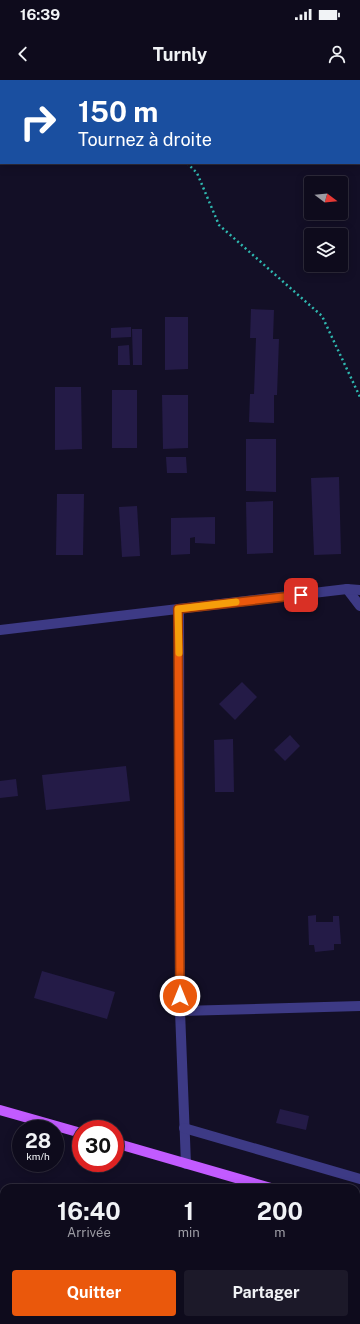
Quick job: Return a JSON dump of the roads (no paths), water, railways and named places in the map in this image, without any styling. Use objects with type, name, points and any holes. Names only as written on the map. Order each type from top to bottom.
[{"type":"main road","points":[[0,1110],[72,1131]]},
{"type":"main road","points":[[124,1146],[257,1184]]},
{"type":"street","points":[[0,630],[347,589],[360,590]]},
{"type":"street","points":[[347,589],[360,606]]},
{"type":"street","points":[[178,609],[180,1011],[186,1164]]},
{"type":"street","points":[[180,1011],[360,1006]]},
{"type":"street","points":[[184,1128],[360,1179]]}]
